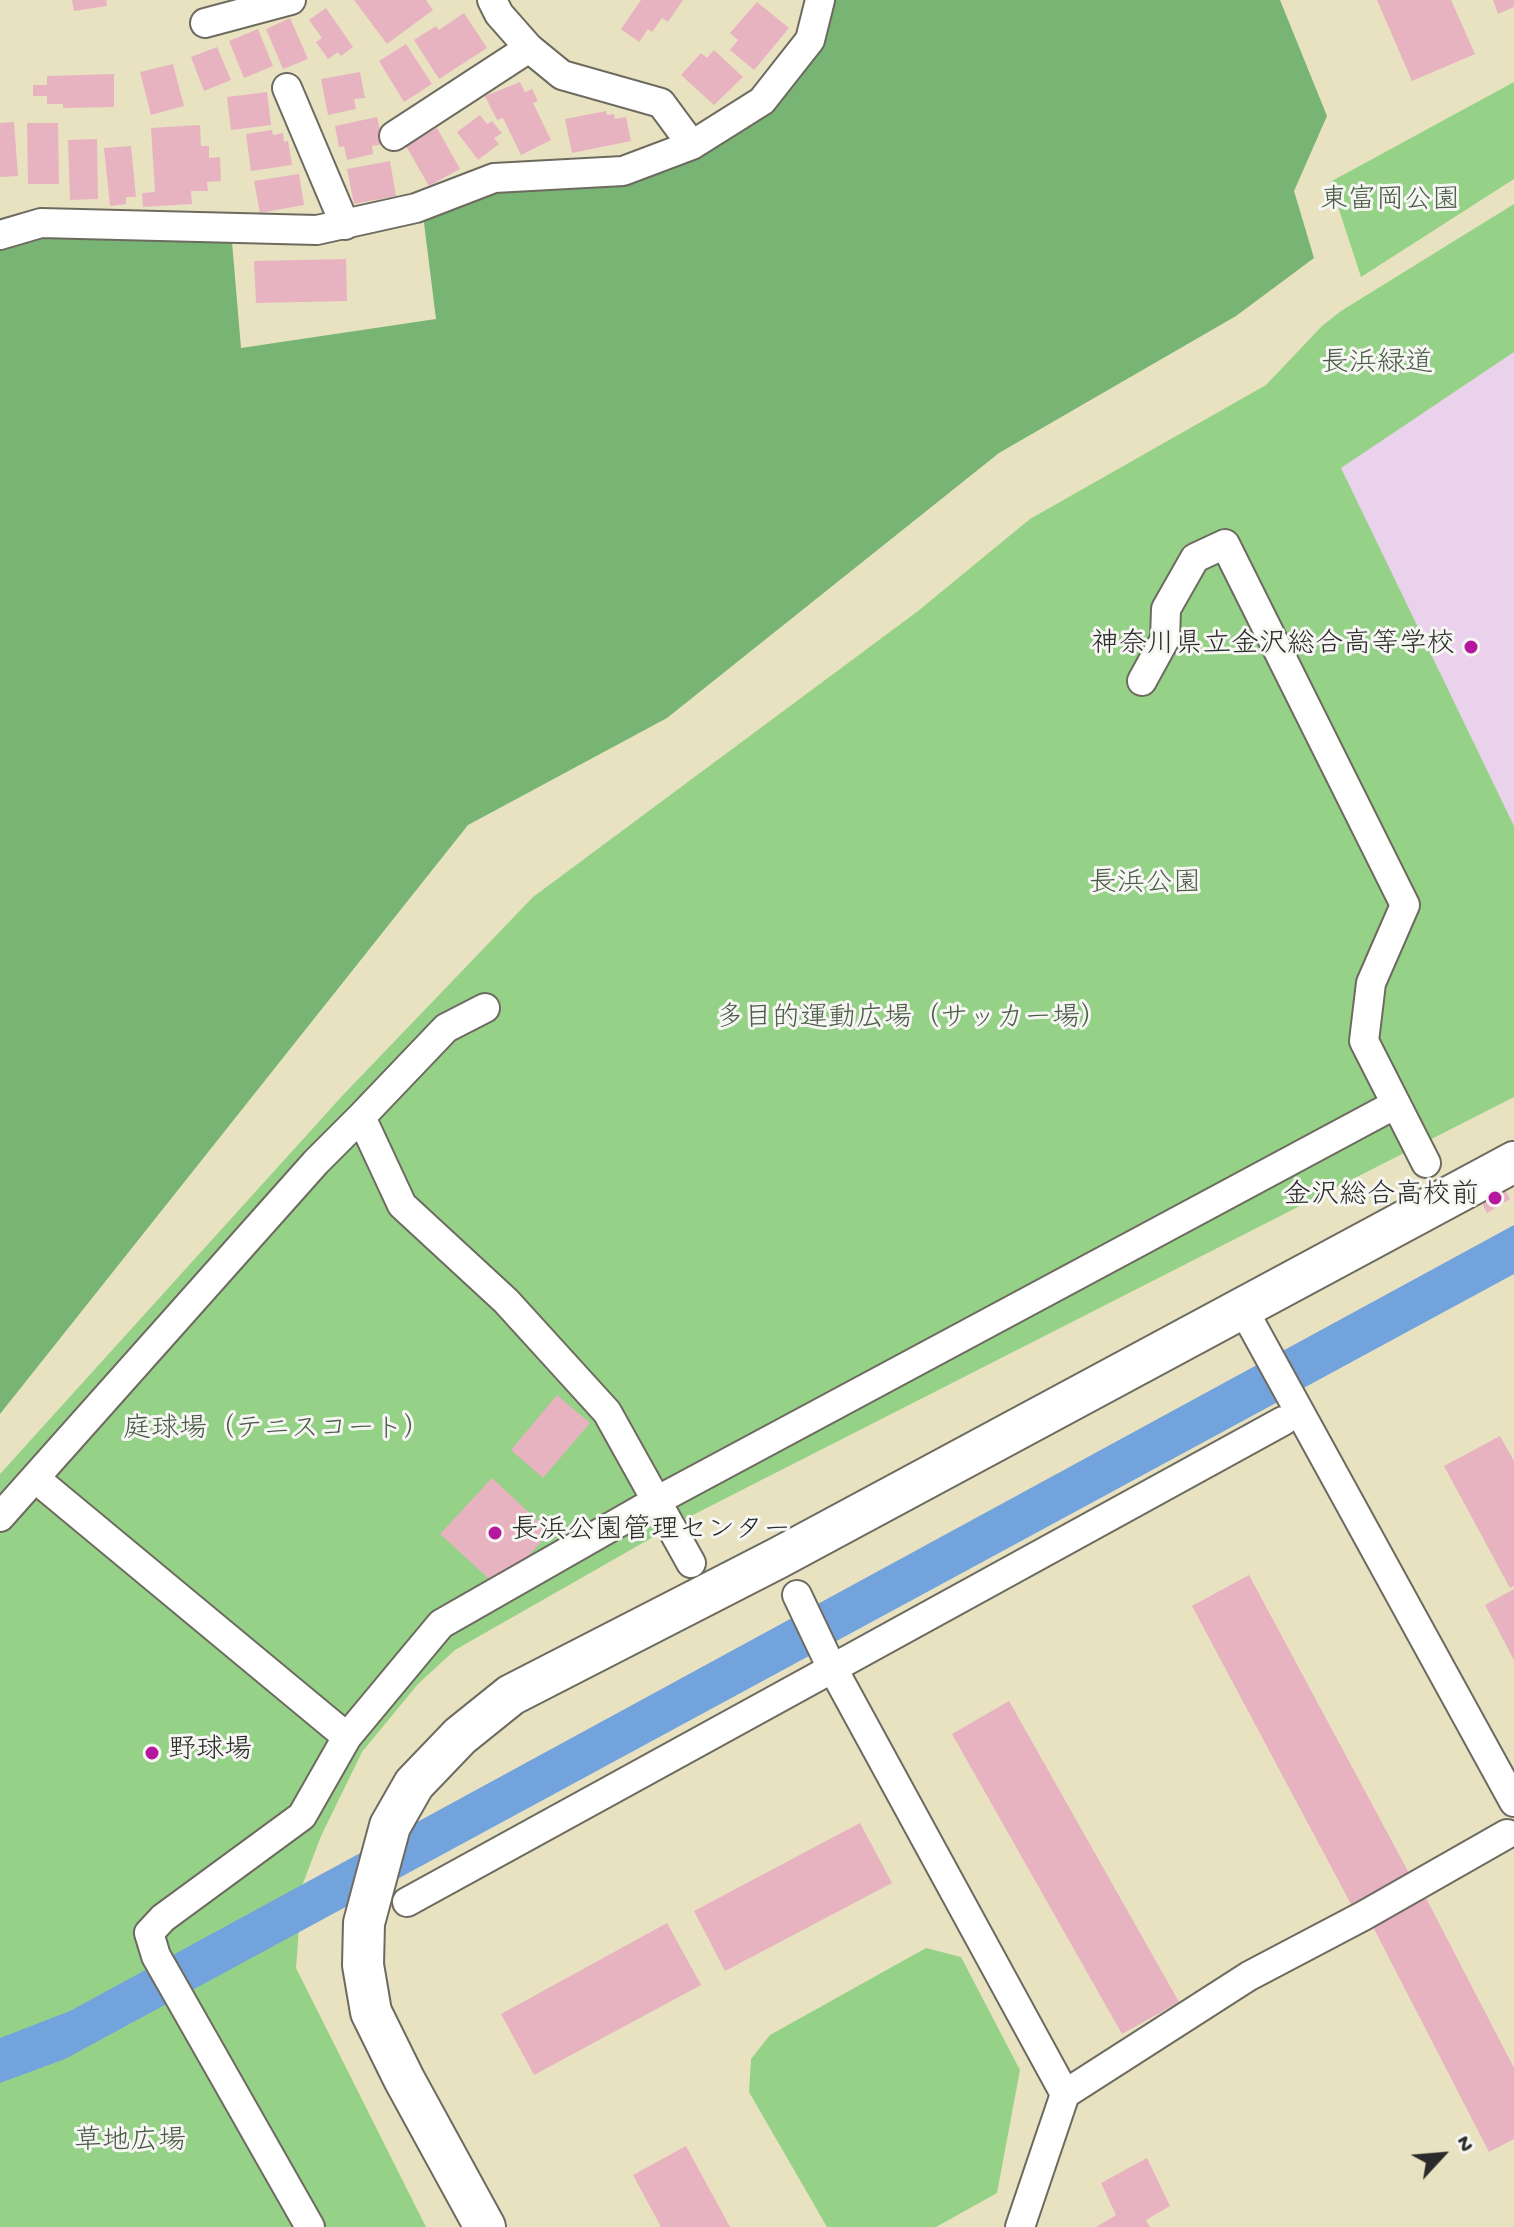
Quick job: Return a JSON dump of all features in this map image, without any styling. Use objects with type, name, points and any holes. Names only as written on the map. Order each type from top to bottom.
[{"type":"street","points":[[205,23],[291,0]]},
{"type":"street","points":[[492,0],[499,14],[529,48],[562,75],[661,103],[692,145]]},
{"type":"street","points":[[0,235],[41,223],[317,230],[416,208],[494,178],[623,171],[692,145],[762,101],[810,40],[820,0]]},
{"type":"street","points":[[394,136],[529,48]]},
{"type":"street","points":[[287,88],[345,225]]},
{"type":"street","points":[[1142,681],[1165,639],[1166,609],[1195,558],[1225,544],[1405,905],[1371,983],[1364,1041],[1426,1163]]},
{"type":"street","points":[[0,1517],[316,1162],[446,1028],[485,1008]]},
{"type":"street","points":[[310,2227],[156,1956],[149,1933],[163,1918],[302,1816],[347,1737],[441,1624],[658,1500],[1396,1104]]},
{"type":"street","points":[[361,1117],[402,1205],[506,1301],[607,1412],[691,1563]]},
{"type":"street","points":[[485,2227],[371,2012],[363,1965],[364,1923],[378,1860],[390,1826],[414,1784],[460,1736],[511,1695],[778,1558],[1514,1162]]},
{"type":"street","points":[[1243,1309],[1272,1359],[1289,1411],[1514,1802]]},
{"type":"street","points":[[407,1902],[829,1662],[1289,1411]]},
{"type":"street","points":[[36,1479],[347,1737]]},
{"type":"street","points":[[797,1595],[829,1662],[1065,2094]]},
{"type":"street","points":[[1020,2227],[1065,2094],[1249,1976],[1363,1916],[1507,1834]]},
{"type":"shaded area","name":"神奈川県立金沢総合高等学校","points":[[1514,352],[1514,826],[1340,468]]},
{"type":"green space","points":[[829,0],[1280,0],[1327,116],[1294,191],[1314,258],[1236,316],[999,453],[667,718],[468,825],[0,1414],[0,248],[41,232],[232,242],[241,348],[436,319],[423,215],[494,187],[623,180],[768,105]]},
{"type":"green space","name":"東富岡公園","points":[[1514,82],[1514,179],[1361,277],[1330,182]]},
{"type":"green space","name":"長浜公園","points":[[1514,204],[1514,352],[1341,468],[1514,826],[1514,1097],[683,1520],[455,1650],[418,1684],[362,1752],[321,1836],[302,1886],[296,1968],[426,2227],[0,2227],[0,1474],[343,1095],[533,897],[918,611],[1030,519],[1266,385],[1322,326],[1341,311]]},
{"type":"green space","points":[[926,1948],[961,1957],[1020,2070],[997,2193],[936,2227],[827,2227],[749,2092],[751,2059],[770,2035]]},
{"type":"water","points":[[1514,1225],[1514,1274],[65,2059],[0,2083],[0,2038],[70,2011]]},
{"type":"building","points":[[72,0],[106,0],[107,6],[74,11]]},
{"type":"building","points":[[354,0],[426,0],[433,10],[387,44]]},
{"type":"building","points":[[641,0],[683,0],[668,22],[662,18],[652,32],[648,29],[639,42],[621,29]]},
{"type":"building","points":[[1377,0],[1451,0],[1475,54],[1412,81]]},
{"type":"building","points":[[1493,0],[1514,0],[1514,7],[1498,14]]},
{"type":"building","points":[[757,2],[789,28],[754,70],[730,50],[738,40],[730,33]]},
{"type":"building","points":[[326,8],[353,47],[341,56],[338,52],[328,59],[316,42],[322,38],[309,20]]},
{"type":"building","points":[[464,13],[487,48],[439,79],[414,40],[436,26],[439,30]]},
{"type":"building","points":[[290,18],[308,59],[283,69],[266,29]]},
{"type":"building","points":[[258,29],[273,66],[244,78],[229,41]]},
{"type":"building","points":[[406,44],[432,84],[404,102],[379,61]]},
{"type":"building","points":[[217,47],[231,80],[204,91],[191,57]]},
{"type":"building","points":[[714,50],[743,77],[714,105],[681,75],[701,53],[707,58]]},
{"type":"building","points":[[173,64],[184,106],[151,115],[140,72]]},
{"type":"building","points":[[360,72],[365,98],[354,99],[356,109],[328,115],[321,79]]},
{"type":"building","points":[[114,74],[114,107],[63,108],[63,104],[47,104],[47,96],[33,96],[33,85],[47,85],[47,76]]},
{"type":"building","points":[[520,82],[525,92],[532,89],[538,101],[533,103],[551,140],[521,155],[503,118],[497,120],[485,96]]},
{"type":"building","points":[[267,92],[271,125],[231,130],[227,97]]},
{"type":"building","points":[[606,111],[607,115],[614,114],[615,119],[626,117],[631,141],[572,153],[565,119]]},
{"type":"building","points":[[480,115],[487,124],[492,121],[502,133],[494,138],[499,144],[478,160],[457,132]]},
{"type":"building","points":[[377,117],[383,144],[372,146],[373,154],[347,160],[344,146],[339,147],[335,126]]},
{"type":"building","points":[[14,122],[18,176],[0,177],[0,123]]},
{"type":"building","points":[[27,123],[58,123],[59,184],[28,184]]},
{"type":"building","points":[[200,125],[201,146],[209,146],[209,158],[220,157],[221,181],[207,182],[208,191],[191,191],[192,204],[143,207],[142,193],[155,192],[151,128]]},
{"type":"building","points":[[437,128],[460,169],[429,186],[406,146]]},
{"type":"building","points":[[272,130],[273,135],[283,133],[284,142],[288,141],[292,165],[251,171],[246,134]]},
{"type":"building","points":[[97,139],[98,199],[70,200],[68,140]]},
{"type":"building","points":[[131,146],[136,197],[126,197],[126,204],[110,206],[104,148]]},
{"type":"building","points":[[390,161],[396,196],[354,204],[347,169]]},
{"type":"building","points":[[299,174],[304,205],[260,213],[254,181]]},
{"type":"building","points":[[346,259],[347,301],[256,303],[254,261]]},
{"type":"building","points":[[1503,1186],[1510,1199],[1487,1213],[1480,1199]]},
{"type":"building","points":[[557,1395],[590,1423],[543,1478],[511,1450]]},
{"type":"building","points":[[1500,1436],[1514,1461],[1514,1586],[1510,1588],[1444,1466]]},
{"type":"building","name":"長浜公園管理センター","points":[[492,1478],[550,1532],[499,1588],[440,1534]]},
{"type":"building","points":[[1249,1575],[1410,1875],[1352,1906],[1192,1606]]},
{"type":"building","points":[[1514,1589],[1514,1660],[1485,1605]]},
{"type":"building","points":[[1009,1701],[1179,2002],[1122,2034],[952,1734]]},
{"type":"building","points":[[860,1823],[892,1883],[725,1971],[694,1911]]},
{"type":"building","points":[[1426,1898],[1514,2068],[1514,2139],[1489,2152],[1372,1925]]},
{"type":"building","points":[[667,1923],[701,1985],[534,2075],[501,2014]]},
{"type":"building","points":[[686,2146],[730,2227],[661,2227],[633,2175]]},
{"type":"building","points":[[1147,2158],[1170,2206],[1146,2220],[1150,2227],[1096,2227],[1116,2215],[1101,2183]]},
{"type":"place","name":"神奈川県立金沢総合高等学校","points":[[1471,647]]},
{"type":"place","name":"金沢総合高校前","points":[[1495,1198]]},
{"type":"place","name":"長浜公園管理センター","points":[[495,1533]]},
{"type":"place","name":"野球場","points":[[152,1753]]},
{"type":"park label","name":"長浜緑道","points":[[1377,366]]},
{"type":"park label","name":"多目的運動広場（サッカー場）","points":[[912,1021]]},
{"type":"park label","name":"庭球場（テニスコート）","points":[[277,1432]]},
{"type":"park label","name":"草地広場","points":[[130,2144]]}]
